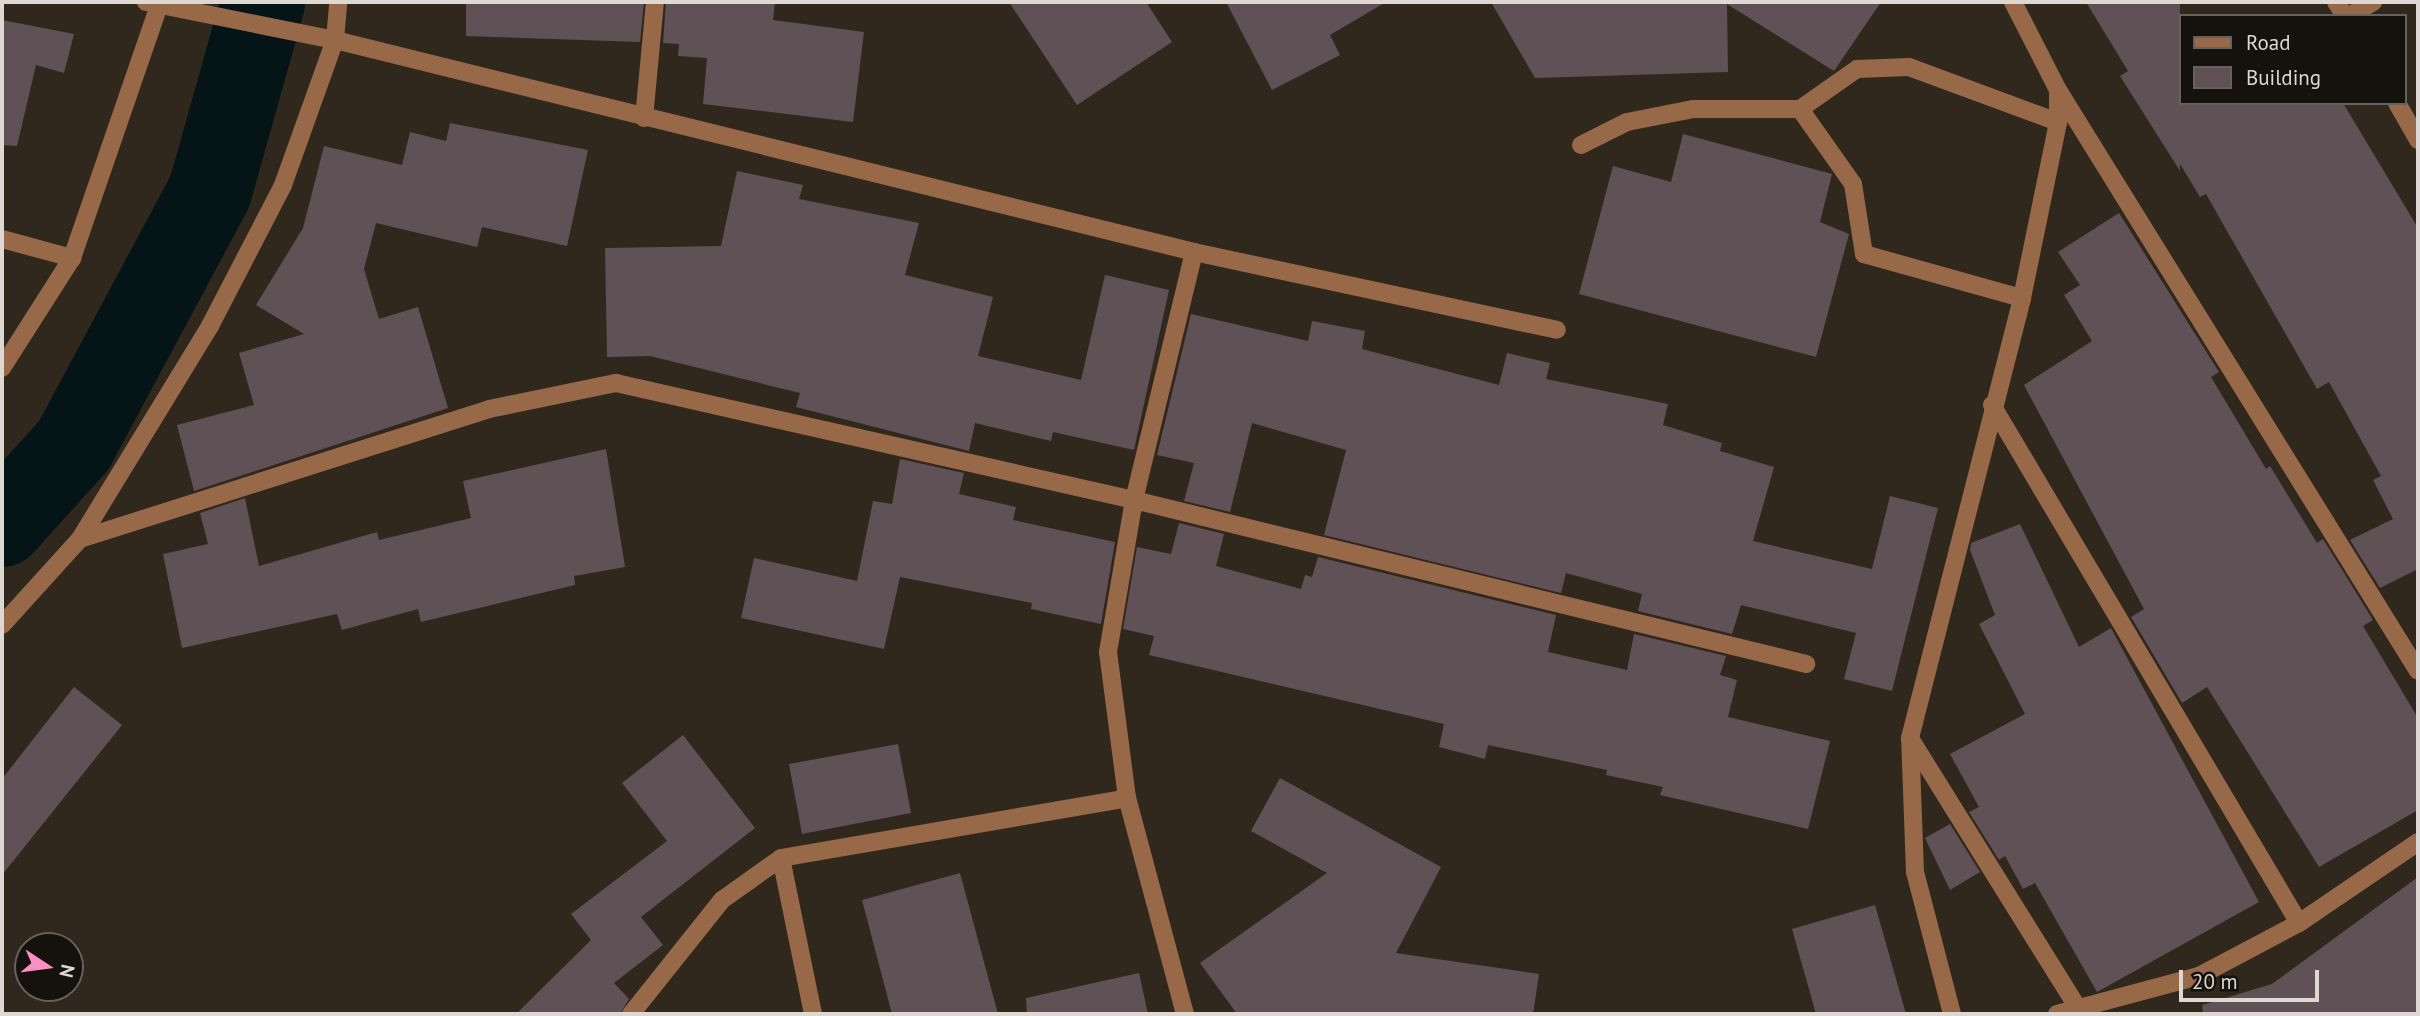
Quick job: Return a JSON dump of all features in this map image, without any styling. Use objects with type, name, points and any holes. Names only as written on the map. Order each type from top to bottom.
[{"type":"street","points":[[2,625],[80,539],[210,326],[283,184],[334,40],[338,2]]},
{"type":"street","points":[[644,118],[655,2]]},
{"type":"street","points":[[2013,2],[2059,90],[2418,671]]},
{"type":"street","points":[[2351,14],[2372,2]]},
{"type":"street","points":[[2,368],[72,258],[155,3],[307,38],[334,40],[1194,252],[1557,330]]},
{"type":"street","points":[[1581,145],[1628,122],[1693,109],[1800,109],[1857,69],[1909,67],[2058,122]]},
{"type":"street","points":[[1952,1014],[1915,872],[1910,738],[1992,405],[2022,298],[2058,122],[2059,90]]},
{"type":"street","points":[[2397,105],[2418,140]]},
{"type":"street","points":[[1800,109],[1853,184],[1864,254],[1878,262],[2022,298]]},
{"type":"street","points":[[2,239],[72,258]]},
{"type":"street","points":[[1185,1014],[1127,798],[1108,652],[1134,500],[1194,252]]},
{"type":"street","points":[[80,539],[489,409],[617,383],[1134,500],[1807,664]]},
{"type":"street","points":[[1992,405],[2299,923]]},
{"type":"street","points":[[1910,738],[2077,1007]]},
{"type":"street","points":[[631,1014],[722,900],[781,858],[1127,798]]},
{"type":"street","points":[[2057,1014],[2199,976],[2299,923],[2418,842]]},
{"type":"street","points":[[781,858],[813,1014]]},
{"type":"building","points":[[466,2],[644,2],[640,42],[466,36]]},
{"type":"building","points":[[666,2],[775,2],[773,20],[864,32],[853,122],[703,104],[707,58],[678,56],[679,44],[663,43]]},
{"type":"building","points":[[1009,2],[1146,2],[1172,42],[1077,105]]},
{"type":"building","points":[[1226,2],[1386,2],[1330,35],[1340,55],[1272,90]]},
{"type":"building","points":[[1491,2],[1881,2],[1834,71],[1727,4],[1728,72],[1535,78]]},
{"type":"building","points":[[2086,2],[2180,2],[2178,105],[2344,105],[2418,228],[2418,569],[2380,588],[2350,540],[2393,519],[2373,480],[2381,476],[2329,382],[2317,389],[2206,194],[2200,197],[2180,164],[2180,171],[2120,76],[2128,71]]},
{"type":"building","points":[[2,20],[74,34],[64,73],[36,65],[17,146],[2,145]]},
{"type":"building","points":[[450,123],[588,150],[567,246],[482,227],[477,247],[376,223],[364,269],[379,319],[418,307],[448,408],[194,491],[177,425],[254,405],[239,353],[304,334],[256,305],[303,228],[324,146],[402,165],[410,132],[446,141]]},
{"type":"building","points":[[1683,134],[1832,174],[1820,222],[1849,234],[1816,357],[1579,294],[1613,166],[1671,182]]},
{"type":"building","points":[[737,171],[803,185],[799,199],[919,223],[905,275],[993,297],[978,356],[1081,380],[1105,275],[1169,290],[1134,450],[1053,432],[1051,441],[975,423],[969,451],[796,407],[800,393],[650,356],[607,357],[605,248],[721,246]]},
{"type":"building","points":[[2119,213],[2219,372],[2211,377],[2266,469],[2270,466],[2317,543],[2323,539],[2373,620],[2363,626],[2418,718],[2418,810],[2319,867],[2207,687],[2182,703],[2131,617],[2144,609],[2024,385],[2092,341],[2064,295],[2080,285],[2058,252]]},
{"type":"building","points":[[1191,314],[1308,341],[1312,321],[1365,331],[1362,349],[1499,385],[1507,353],[1550,363],[1546,379],[1668,404],[1663,425],[1722,443],[1720,451],[1774,467],[1753,541],[1872,569],[1890,496],[1938,508],[1892,691],[1844,679],[1856,633],[1741,605],[1732,634],[1638,611],[1642,594],[1566,573],[1561,593],[1324,535],[1346,450],[1252,423],[1230,512],[1184,501],[1194,463],[1157,455]]},
{"type":"building","points":[[606,449],[625,567],[574,576],[575,585],[421,622],[418,609],[342,630],[337,614],[182,648],[163,554],[208,544],[200,513],[245,498],[259,566],[377,532],[379,540],[471,518],[463,481]]},
{"type":"building","points":[[900,459],[964,473],[959,494],[1016,507],[1013,520],[1115,542],[1101,624],[1031,609],[1032,603],[900,577],[884,649],[741,618],[754,558],[857,581],[873,501],[892,504]]},
{"type":"building","points":[[1179,523],[1224,534],[1216,566],[1301,589],[1305,575],[1312,577],[1318,557],[1556,615],[1548,652],[1627,670],[1634,634],[1726,656],[1720,675],[1737,680],[1728,717],[1830,741],[1808,829],[1660,795],[1663,787],[1606,775],[1607,770],[1488,745],[1485,759],[1439,747],[1444,724],[1149,655],[1154,636],[1123,629],[1137,547],[1171,554]]},
{"type":"building","points":[[2020,524],[2079,647],[2111,628],[2259,902],[2097,992],[2035,883],[2023,889],[2005,856],[1999,860],[1969,812],[1979,807],[1950,754],[2025,714],[1979,624],[1995,615],[1970,550],[1971,543]]},
{"type":"building","points":[[74,687],[122,725],[2,875],[2,779]]},
{"type":"building","points":[[683,735],[755,828],[641,917],[663,945],[614,983],[629,999],[620,1014],[516,1014],[591,940],[571,914],[667,841],[622,783]]},
{"type":"building","points":[[898,744],[911,813],[802,834],[789,764]]},
{"type":"building","points":[[1280,778],[1441,867],[1396,953],[1539,974],[1533,1014],[1237,1014],[1200,963],[1327,873],[1251,831]]},
{"type":"building","points":[[1950,824],[1980,872],[1950,890],[1925,838]]},
{"type":"building","points":[[960,873],[998,1014],[892,1014],[862,900]]},
{"type":"building","points":[[2418,877],[2418,1014],[2203,1014],[2202,1005],[2272,984]]},
{"type":"building","points":[[1875,905],[1906,1014],[1816,1014],[1792,929]]},
{"type":"building","points":[[1139,973],[1148,1014],[1027,1014],[1026,998]]},
{"type":"waterway","points":[[2,525],[74,445],[210,191],[263,2]]}]
